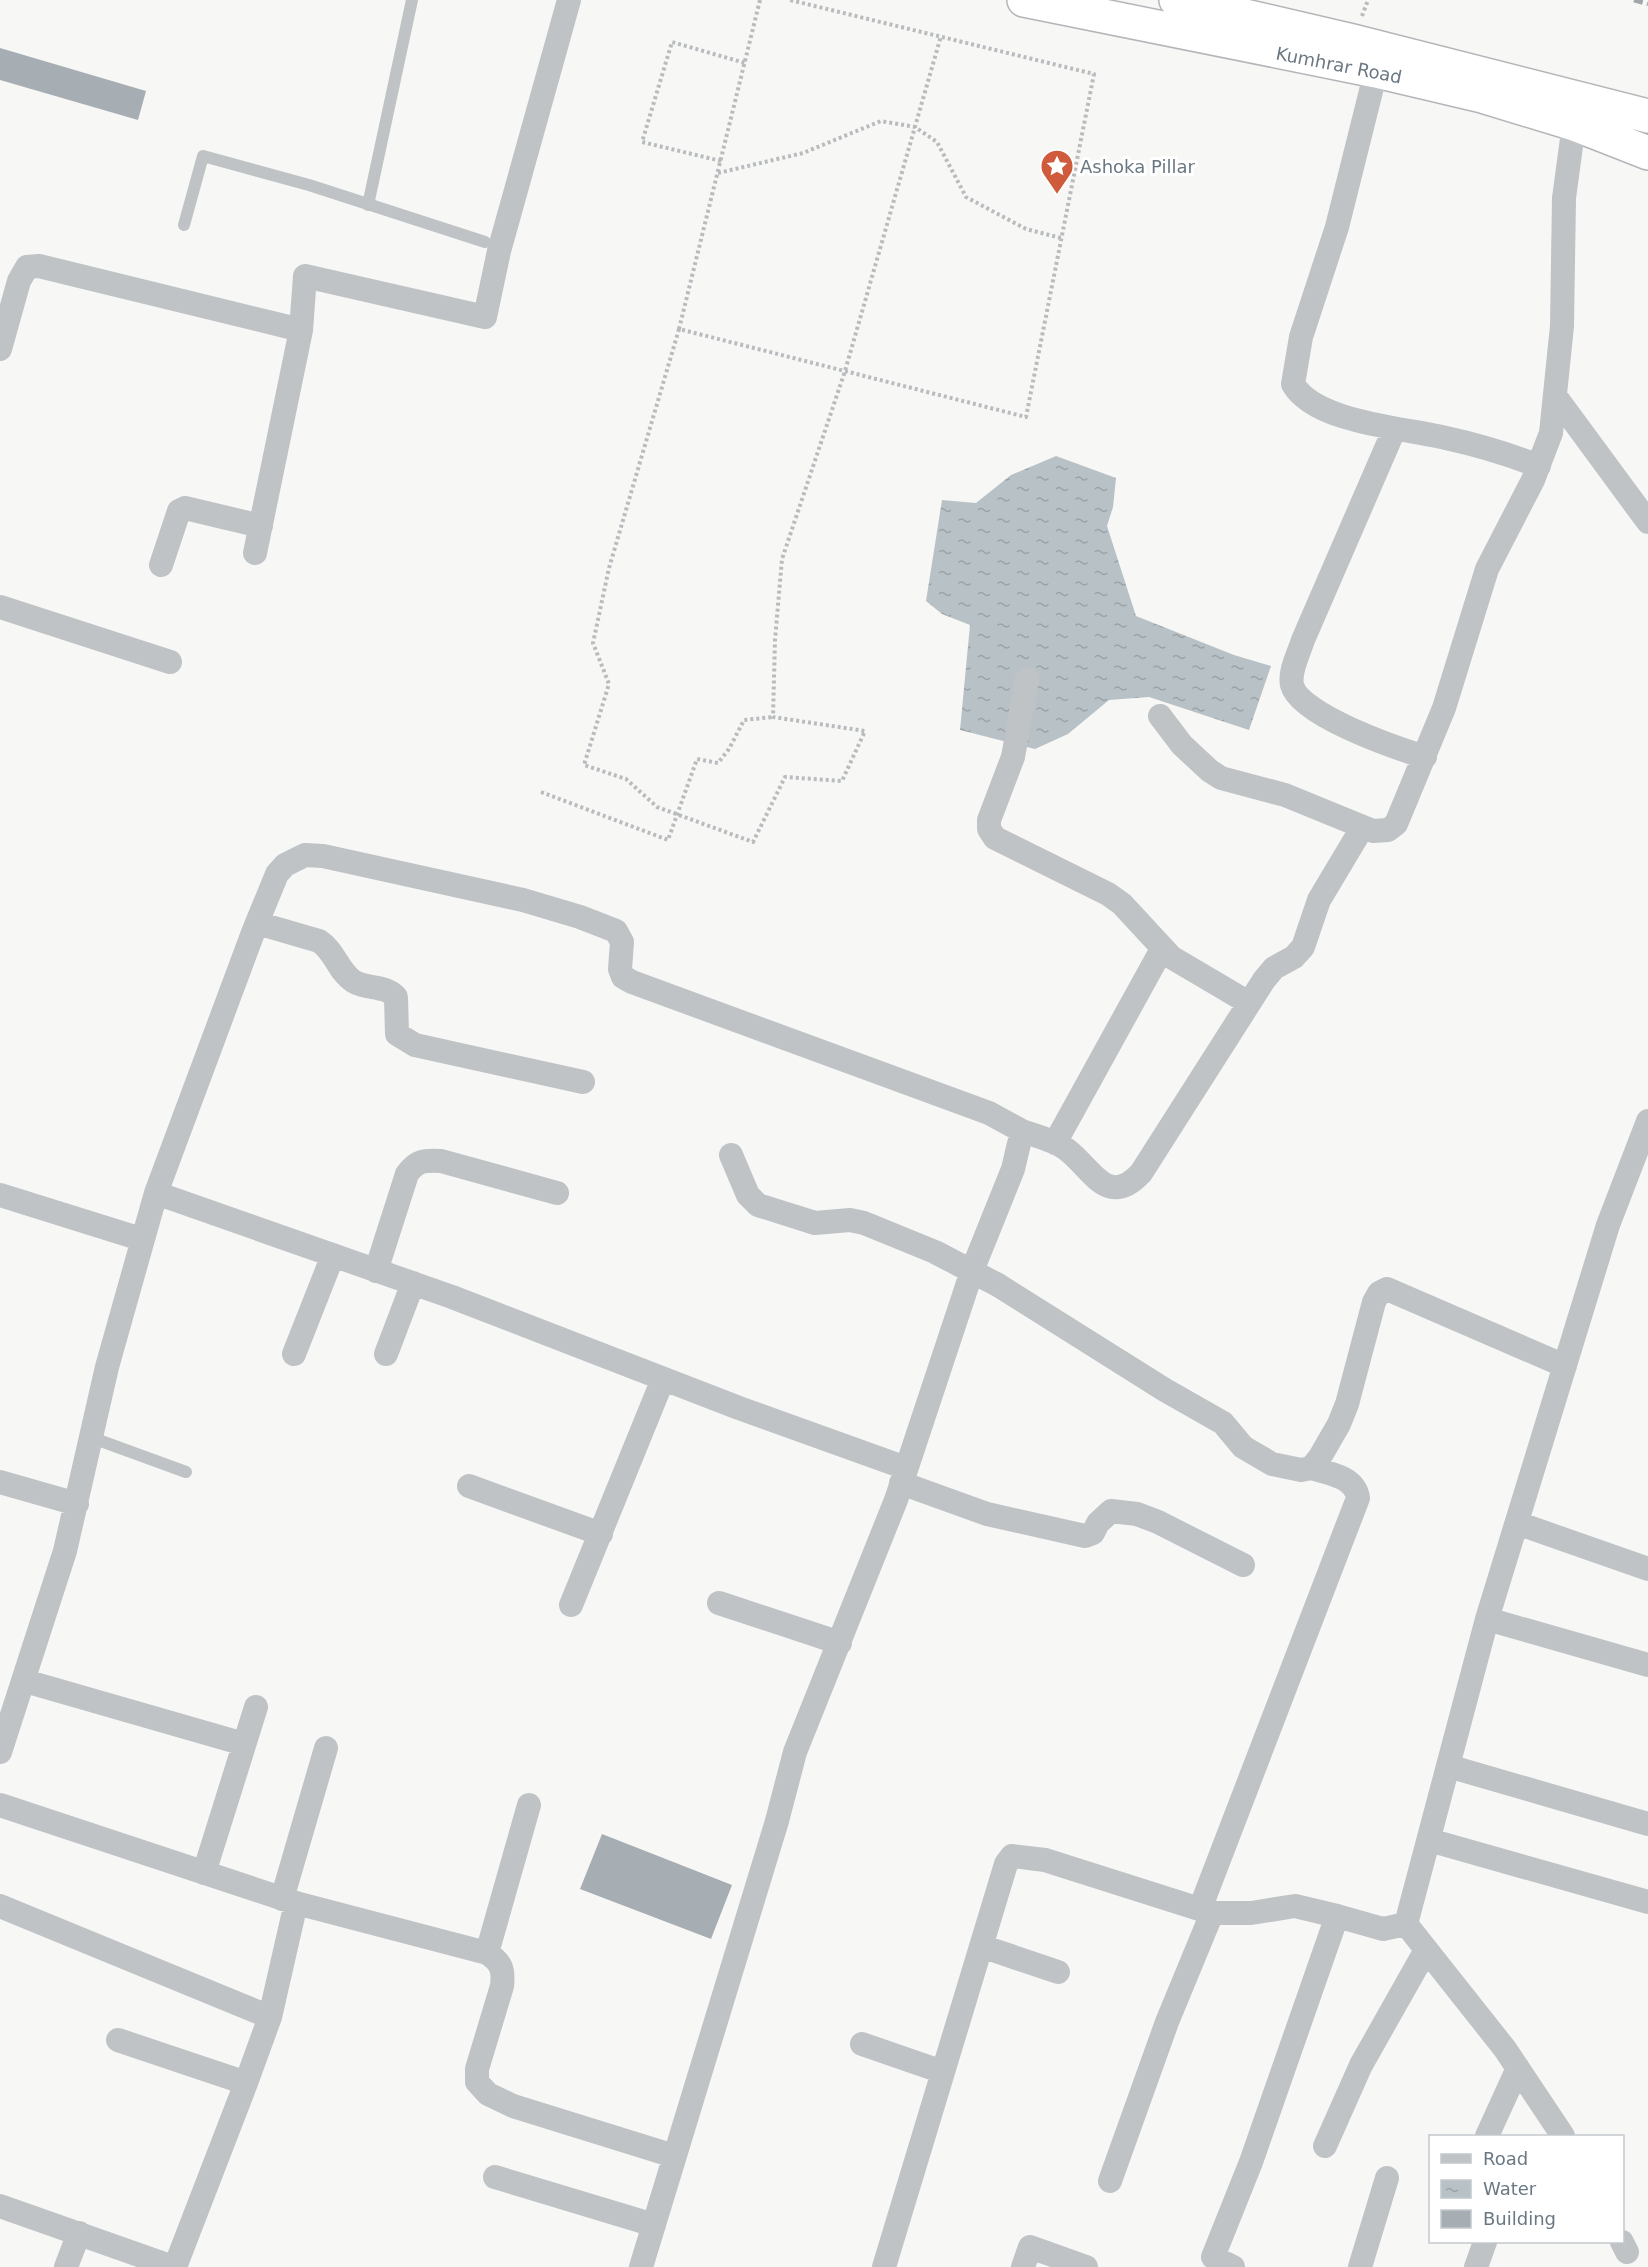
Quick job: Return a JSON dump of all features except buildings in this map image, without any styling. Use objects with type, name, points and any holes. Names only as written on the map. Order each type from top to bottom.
[{"type":"highway","name":"Kumhrar Road","points":[[1024,0],[1376,71],[1482,96],[1574,124],[1648,153]]},
{"type":"highway","name":"Kumhrar Road","points":[[1176,0],[1353,41],[1645,116]]},
{"type":"street","points":[[255,553],[301,330],[305,276],[485,317],[499,251],[569,0]]},
{"type":"street","points":[[1376,71],[1337,227],[1301,337],[1293,384],[1308,401],[1343,415],[1394,429],[1488,448],[1539,466]]},
{"type":"street","points":[[1160,716],[1182,745],[1221,778],[1285,795],[1373,831],[1388,830],[1396,824],[1447,700],[1487,568],[1539,466],[1551,433],[1562,326],[1564,198],[1574,124]]},
{"type":"street","points":[[0,349],[19,281],[27,267],[39,266],[301,330]]},
{"type":"street","points":[[1556,397],[1645,512]]},
{"type":"street","points":[[1394,429],[1303,640],[1293,670],[1292,683],[1296,694],[1326,715],[1394,748],[1425,758]]},
{"type":"street","points":[[160,565],[179,511],[185,508],[261,526]]},
{"type":"street","points":[[0,608],[170,662]]},
{"type":"street","points":[[1027,679],[1013,757],[989,820],[989,829],[995,838],[1108,894],[1122,904],[1162,949],[1183,966],[1249,1003]]},
{"type":"street","points":[[0,1752],[25,1681],[77,1504],[90,1437],[141,1239],[156,1193],[256,923],[277,874],[291,860],[305,855],[323,856],[381,867],[523,900],[580,917],[616,931],[622,942],[620,969],[624,977],[632,982],[989,1113],[1022,1131],[1055,1143],[1076,1157],[1101,1183],[1116,1188],[1130,1184],[1141,1173],[1249,1003],[1274,968],[1304,947],[1319,900],[1362,828]]},
{"type":"street","points":[[256,923],[319,941],[328,947],[353,981],[366,986],[389,989],[396,997],[397,1034],[415,1045],[583,1082]]},
{"type":"street","points":[[1055,1143],[1162,949]]},
{"type":"street","points":[[1406,1924],[1487,1619],[1608,1225],[1648,1121]]},
{"type":"street","points":[[641,2267],[777,1821],[795,1752],[840,1643],[904,1475],[972,1271],[1013,1169],[1022,1131]]},
{"type":"street","points":[[730,1155],[748,1195],[758,1205],[815,1223],[850,1220],[864,1223],[926,1248],[972,1271],[1223,1423],[1243,1447],[1257,1457],[1272,1464],[1300,1470],[1311,1468],[1349,1482],[1357,1489],[1358,1498],[1206,1911],[1110,2181]]},
{"type":"street","points":[[376,1271],[407,1174],[414,1164],[425,1160],[441,1161],[557,1193]]},
{"type":"street","points":[[156,1193],[413,1283],[663,1378],[904,1475],[987,1514],[1084,1536],[1094,1533],[1098,1523],[1111,1511],[1137,1514],[1243,1565]]},
{"type":"street","points":[[0,1195],[141,1239]]},
{"type":"street","points":[[294,1354],[333,1255]]},
{"type":"street","points":[[386,1354],[413,1283]]},
{"type":"street","points":[[1311,1468],[1339,1424],[1374,1302],[1379,1293],[1387,1289],[1565,1366]]},
{"type":"street","points":[[571,1605],[663,1378]]},
{"type":"street","points":[[0,1482],[77,1504]]},
{"type":"street","points":[[469,1486],[601,1534]]},
{"type":"street","points":[[1517,1523],[1648,1569]]},
{"type":"street","points":[[719,1603],[840,1643]]},
{"type":"street","points":[[1487,1619],[1648,1665]]},
{"type":"street","points":[[25,1681],[244,1744]]},
{"type":"street","points":[[204,1873],[256,1707]]},
{"type":"street","points":[[0,2206],[174,2267],[270,2017],[289,1901],[326,1748]]},
{"type":"street","points":[[1448,1766],[1648,1824]]},
{"type":"street","points":[[0,1805],[289,1901],[487,1953],[499,1961],[503,1972],[502,1986],[477,2069],[477,2082],[488,2094],[538,2115],[674,2156]]},
{"type":"street","points":[[487,1953],[529,1805]]},
{"type":"street","points":[[1429,1840],[1648,1902]]},
{"type":"street","points":[[884,2267],[1006,1864],[1012,1857],[1046,1860],[1206,1911],[1251,1912],[1295,1906],[1383,1929],[1406,1924]]},
{"type":"street","points":[[0,1906],[270,2017]]},
{"type":"street","points":[[1216,2264],[1337,1916]]},
{"type":"street","points":[[1406,1924],[1477,2012],[1562,2135]]},
{"type":"street","points":[[981,1946],[1058,1972]]},
{"type":"street","points":[[1325,2146],[1361,2065],[1426,1950]]},
{"type":"street","points":[[118,2040],[246,2083]]},
{"type":"street","points":[[862,2044],[944,2072]]},
{"type":"street","points":[[1487,2135],[1518,2068]]},
{"type":"street","points":[[495,2177],[654,2225]]},
{"type":"street","points":[[1360,2267],[1387,2178]]},
{"type":"street","points":[[66,2267],[79,2233]]},
{"type":"street","points":[[1476,2267],[1484,2243]]},
{"type":"street","points":[[1023,2267],[1030,2247],[1086,2267]]},
{"type":"lane","points":[[368,205],[412,0]]},
{"type":"lane","points":[[184,225],[203,156],[309,185],[485,242]]},
{"type":"lane","points":[[90,1437],[186,1472]]},
{"type":"path","points":[[541,792],[668,840],[678,814],[697,759],[718,763],[729,749],[744,720],[773,717],[865,731],[842,782],[785,777],[753,842],[678,814],[657,807],[626,779],[584,765],[609,684],[593,643],[609,568],[679,329],[760,0]]},
{"type":"path","points":[[679,329],[1026,417],[1094,74],[790,0]]},
{"type":"path","points":[[773,717],[775,640],[782,559],[845,371],[941,36]]},
{"type":"path","points":[[721,161],[642,142],[672,42],[745,63]]},
{"type":"path","points":[[718,173],[803,153],[881,121],[915,127],[937,142],[966,197],[1026,229],[1061,238]]},
{"type":"water","points":[[1056,456],[1116,478],[1113,507],[1107,526],[1136,616],[1234,655],[1271,666],[1249,730],[1149,697],[1109,700],[1068,734],[1035,749],[960,730],[970,625],[942,614],[926,601],[942,500],[976,503],[1011,475]]},
{"type":"railway","points":[[1634,0],[1648,4]]},
{"type":"place","name":"Ashoka Pillar","points":[[1057,195]]}]
